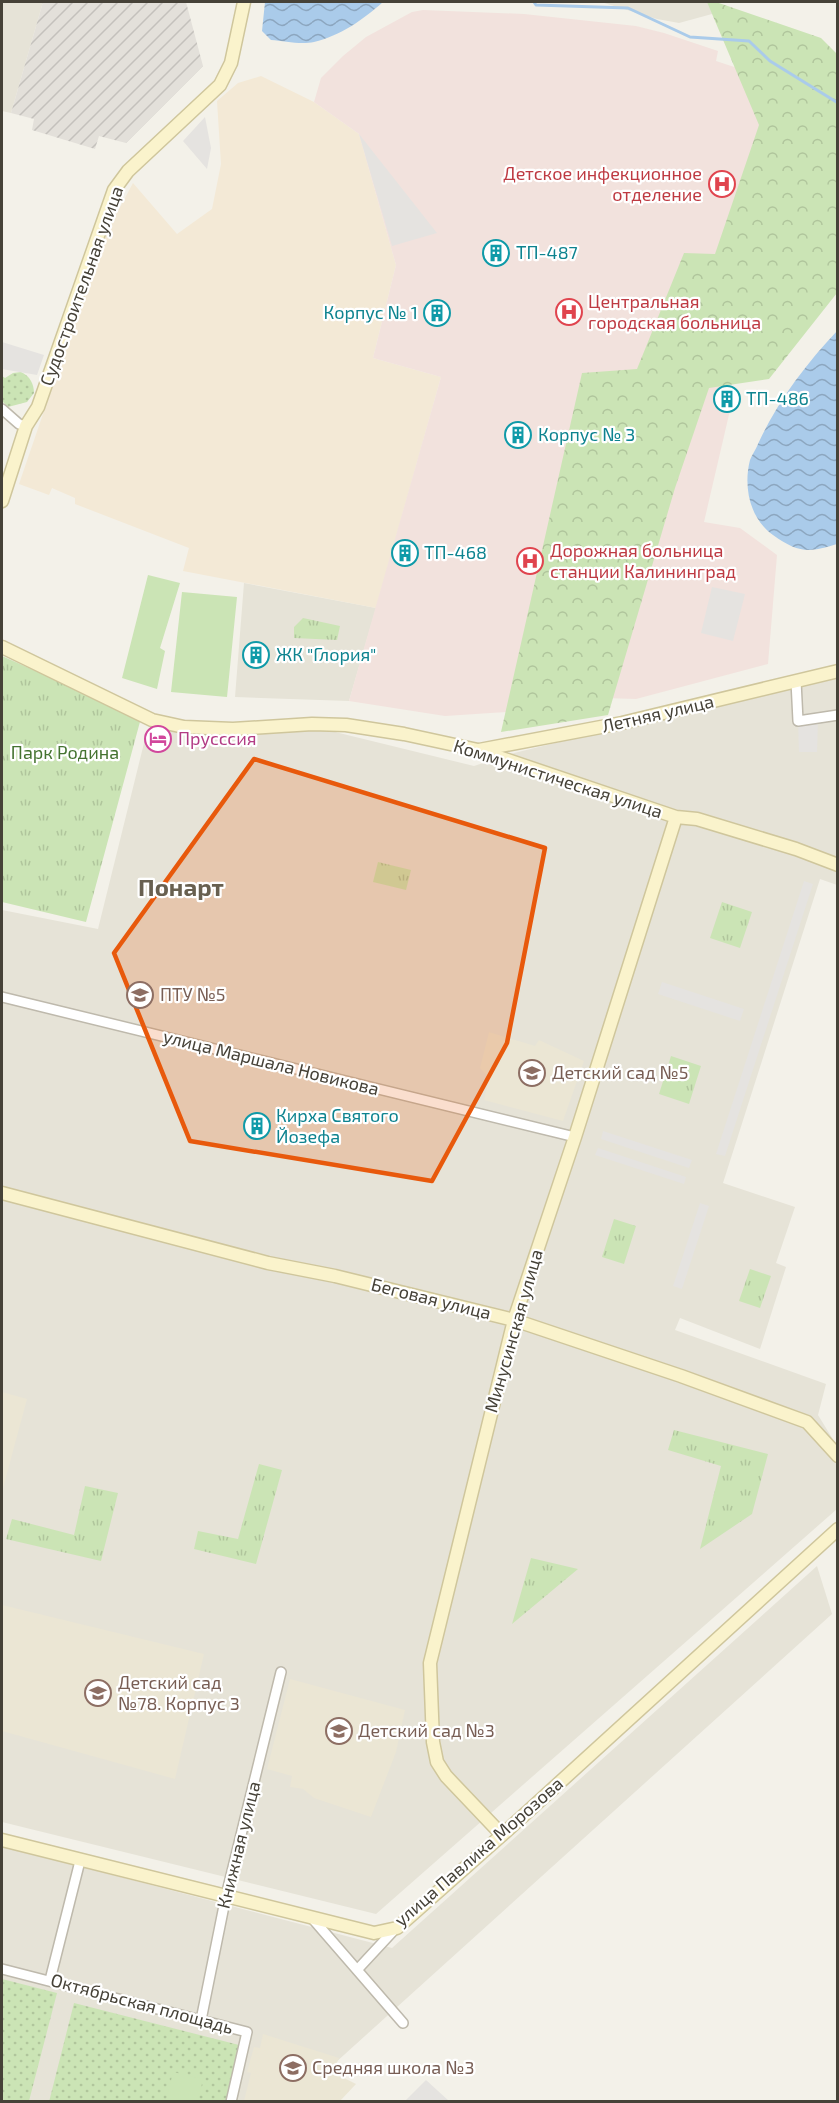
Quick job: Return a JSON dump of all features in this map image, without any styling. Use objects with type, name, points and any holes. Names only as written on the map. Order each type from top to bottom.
[{"type":"street","name":"Судостроительная улица","points":[[2,501],[26,426],[38,407],[114,190],[128,171],[220,86],[231,63],[244,2]]},
{"type":"street","points":[[2,409],[19,424],[26,426]]},
{"type":"street","name":"Коммунистическая улица","points":[[2,647],[130,710],[163,723],[184,727],[233,729],[312,724],[346,725],[405,734],[478,750],[676,817],[697,819],[796,849],[837,865]]},
{"type":"street","name":"Летняя улица","points":[[478,750],[622,723],[837,671]]},
{"type":"street","points":[[796,681],[798,721],[837,715]]},
{"type":"street","name":"Минусинская улица","points":[[502,1835],[446,1776],[437,1762],[433,1743],[430,1663],[514,1320],[575,1137],[676,817]]},
{"type":"street","name":"улица Маршала Новикова","points":[[2,997],[575,1137]]},
{"type":"street","name":"Беговая улица","points":[[2,1193],[268,1263],[335,1276],[514,1320],[681,1376],[807,1422],[837,1456]]},
{"type":"street","name":"улица Павлика Морозова","points":[[2,1840],[374,1934],[397,1928],[837,1530]]},
{"type":"street","name":"Книжная улица","points":[[201,2020],[226,1896],[280,1672]]},
{"type":"street","points":[[50,1980],[80,1861]]},
{"type":"street","points":[[312,1918],[403,2023]]},
{"type":"street","points":[[357,1970],[397,1928]]},
{"type":"street","name":"Октябрьская площадь","points":[[2,1969],[247,2032],[231,2102]]},
{"type":"highlighted area","points":[[254,759],[545,848],[507,1043],[432,1181],[190,1141],[114,953]]},
{"type":"shaded area","points":[[2,2],[43,2],[11,113],[2,111]]},
{"type":"shaded area","points":[[43,2],[186,2],[203,66],[126,143],[99,136],[95,149],[32,130],[34,119],[11,113]]},
{"type":"shaded area","points":[[601,2],[715,2],[712,14],[679,23],[657,19]]},
{"type":"shaded area","name":"Центральная городская больница","points":[[423,10],[524,14],[636,26],[718,51],[716,61],[786,84],[718,403],[731,406],[704,522],[740,528],[777,555],[768,664],[636,699],[604,698],[602,706],[445,716],[349,701],[441,377],[373,358],[396,265],[359,134],[314,102],[321,78],[343,56],[366,37],[412,12]]},
{"type":"shaded area","points":[[261,76],[314,102],[359,134],[396,265],[373,358],[441,377],[376,608],[183,571],[189,548],[75,504],[75,498],[52,488],[49,495],[19,484],[103,239],[133,183],[177,234],[212,209],[221,164],[217,101],[238,83]]},
{"type":"shaded area","points":[[205,117],[211,148],[207,169],[183,141]]},
{"type":"shaded area","points":[[359,134],[437,233],[392,246]]},
{"type":"shaded area","points":[[2,342],[44,355],[37,375],[2,369]]},
{"type":"shaded area","points":[[244,583],[376,608],[349,701],[235,697]]},
{"type":"shaded area","points":[[712,587],[745,594],[733,641],[701,633]]},
{"type":"shaded area","points":[[837,675],[837,885],[820,879],[723,1183],[795,1207],[776,1263],[786,1267],[760,1349],[680,1318],[675,1330],[826,1384],[818,1415],[837,1446],[837,1509],[376,1914],[2,1822],[2,910],[98,929],[147,731],[331,731],[474,766],[514,753]]},
{"type":"shaded area","points":[[798,721],[818,721],[817,752],[799,752]]},
{"type":"shaded area","points":[[804,881],[813,884],[725,1156],[716,1154]]},
{"type":"shaded area","points":[[662,982],[744,1009],[740,1021],[658,994]]},
{"type":"shaded area","name":"Детский сад №5","points":[[489,1032],[535,1046],[539,1040],[584,1061],[563,1121],[484,1100],[489,1078],[480,1068]]},
{"type":"shaded area","points":[[603,1131],[692,1160],[689,1168],[601,1139]]},
{"type":"shaded area","points":[[598,1148],[686,1177],[684,1184],[595,1155]]},
{"type":"shaded area","points":[[700,1203],[709,1206],[682,1289],[673,1286]]},
{"type":"shaded area","points":[[2,1392],[27,1399],[2,1492]]},
{"type":"shaded area","points":[[817,1566],[832,1614],[293,2101],[2,2101],[2,1846],[392,1948]]},
{"type":"shaded area","name":"Детский сад №78. Корпус 3","points":[[2,1605],[204,1654],[175,1779],[2,1731]]},
{"type":"shaded area","name":"Детский сад №3","points":[[290,1679],[405,1710],[396,1752],[371,1817],[314,1798],[303,1789],[290,1787],[292,1776],[267,1769]]},
{"type":"shaded area","name":"Средняя школа №3","points":[[263,2034],[339,2058],[335,2067],[341,2069],[340,2076],[356,2084],[340,2101],[244,2101],[251,2073],[247,2072],[254,2047],[260,2048]]},
{"type":"shaded area","points":[[426,2080],[449,2101],[405,2101]]},
{"type":"green space","points":[[707,2],[716,2],[821,38],[837,54],[837,293],[769,379],[709,388],[675,488],[608,715],[501,732],[582,373],[637,369],[684,253],[715,254],[759,125]]},
{"type":"green space","points":[[21,372],[31,381],[34,393],[27,402],[8,407],[2,401],[2,376],[5,378],[13,373]]},
{"type":"green space","points":[[148,575],[180,583],[160,648],[165,651],[157,689],[122,678]]},
{"type":"green space","points":[[182,592],[237,597],[227,697],[171,692]]},
{"type":"green space","points":[[303,618],[340,626],[337,640],[294,638],[294,627]]},
{"type":"green space","name":"Парк Родина","points":[[2,656],[141,718],[86,922],[2,902]]},
{"type":"green space","points":[[378,862],[411,870],[406,890],[373,882]]},
{"type":"green space","points":[[722,902],[752,912],[740,948],[710,938]]},
{"type":"green space","points":[[671,1056],[701,1066],[689,1104],[659,1094]]},
{"type":"green space","points":[[614,1219],[636,1226],[624,1264],[602,1257]]},
{"type":"green space","points":[[750,1269],[771,1276],[760,1308],[739,1301]]},
{"type":"green space","points":[[674,1430],[768,1454],[752,1514],[700,1549],[721,1466],[668,1450]]},
{"type":"green space","points":[[259,1464],[282,1470],[256,1564],[194,1549],[198,1531],[238,1539]]},
{"type":"green space","points":[[85,1486],[118,1493],[101,1561],[6,1539],[12,1519],[74,1535]]},
{"type":"green space","points":[[531,1558],[578,1569],[512,1624]]},
{"type":"green space","points":[[2,1979],[57,1993],[29,2101],[2,2101]]},
{"type":"green space","points":[[74,2003],[243,2046],[229,2101],[49,2102]]},
{"type":"green space","points":[[173,2072],[203,2079],[198,2101],[166,2101]]},
{"type":"water","points":[[265,2],[383,2],[360,21],[342,31],[324,39],[304,43],[271,40],[262,31]]},
{"type":"water","points":[[837,331],[837,544],[804,550],[773,535],[759,520],[750,502],[748,470],[751,458],[783,398],[803,370]]},
{"type":"waterway","points":[[534,2],[536,5],[628,8],[690,37],[749,41],[770,61],[838,103]]},
{"type":"place","name":"Детское инфекционное отделение","points":[[722,184]]},
{"type":"place","name":"ТП-487","points":[[496,253]]},
{"type":"place","name":"Центральная городская больница","points":[[569,312]]},
{"type":"place","name":"Корпус № 1","points":[[437,313]]},
{"type":"place","name":"ТП-486","points":[[727,399]]},
{"type":"place","name":"Корпус № 3","points":[[518,435]]},
{"type":"place","name":"ТП-468","points":[[405,553]]},
{"type":"place","name":"Дорожная больница станции Калининград","points":[[530,561]]},
{"type":"place","name":"ЖК \"Глория\"","points":[[256,655]]},
{"type":"place","name":"Прусссия","points":[[158,739]]},
{"type":"place","name":"ПТУ №5","points":[[140,995]]},
{"type":"place","name":"Детский сад №5","points":[[532,1073]]},
{"type":"place","name":"Кирха Святого Йозефа","points":[[257,1126]]},
{"type":"place","name":"Детский сад №78. Корпус 3","points":[[98,1693]]},
{"type":"place","name":"Детский сад №3","points":[[339,1731]]},
{"type":"place","name":"Средняя школа №3","points":[[293,2068]]},
{"type":"district","name":"Понарт","points":[[181,888]]}]
